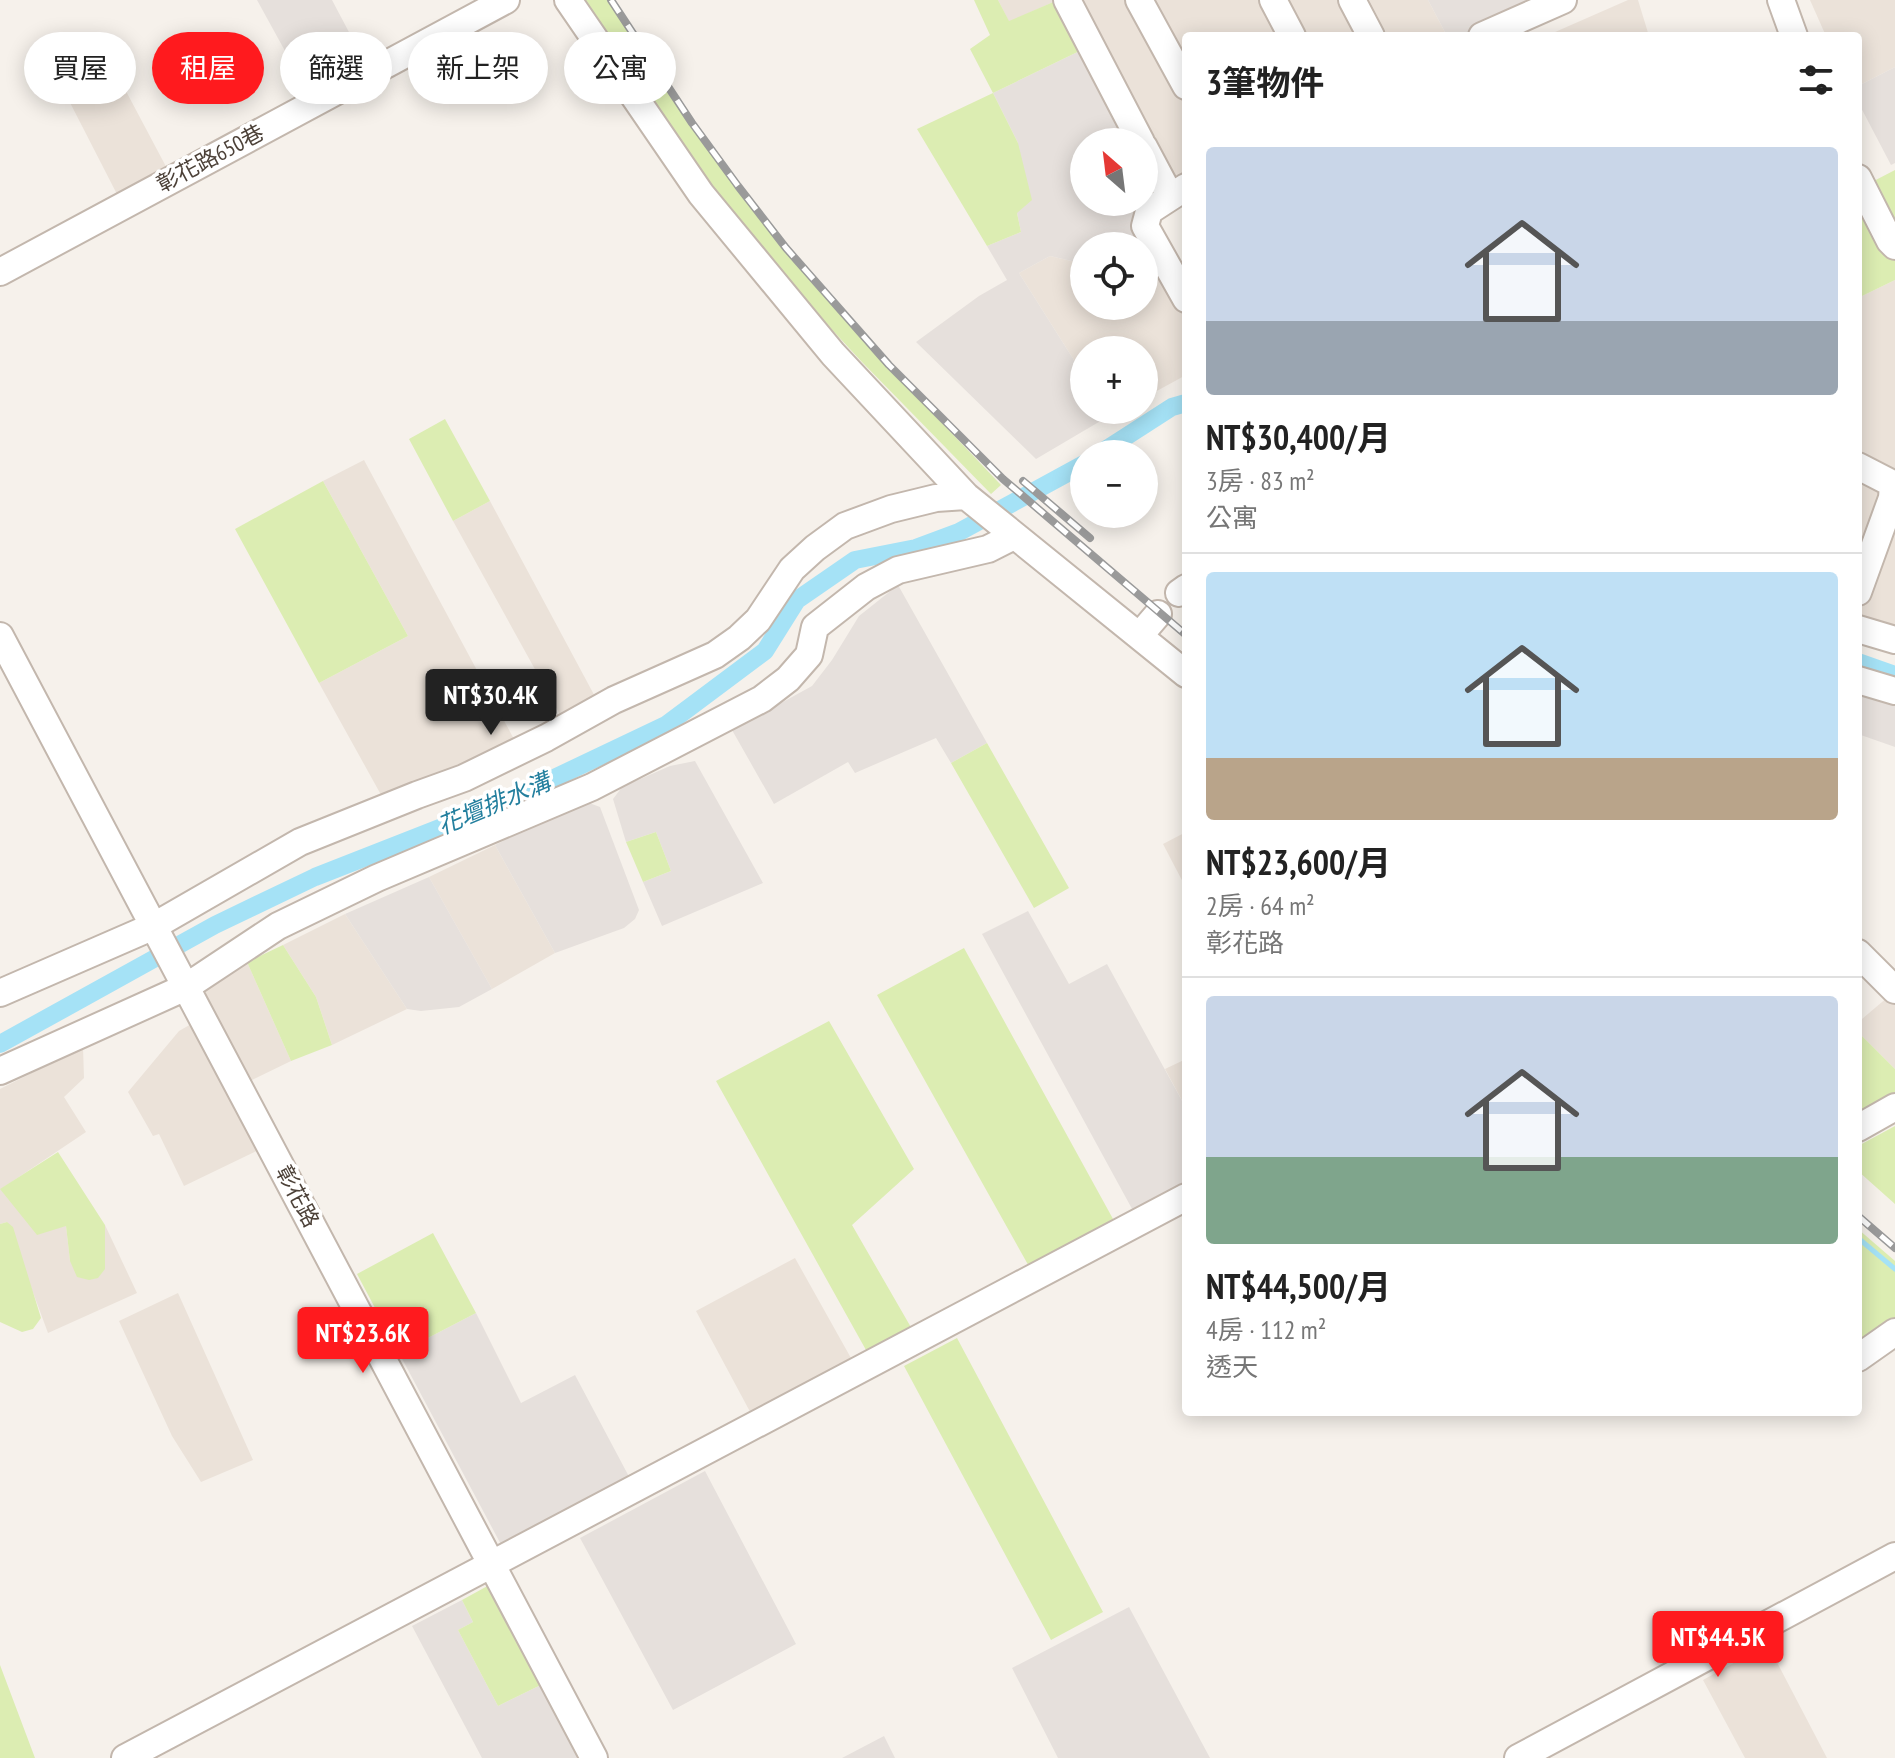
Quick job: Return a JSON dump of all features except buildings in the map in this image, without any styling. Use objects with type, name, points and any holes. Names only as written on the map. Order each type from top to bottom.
[{"type":"street","name":"彰花路650巷","points":[[0,272],[506,0]]},
{"type":"street","points":[[568,0],[701,194],[833,354],[968,498],[1182,671]]},
{"type":"street","points":[[1067,0],[1134,128]]},
{"type":"street","points":[[1139,0],[1182,79]]},
{"type":"street","points":[[1273,0],[1290,32]]},
{"type":"street","points":[[1352,0],[1369,32]]},
{"type":"street","points":[[1491,32],[1563,0]]},
{"type":"street","points":[[1781,0],[1793,32]]},
{"type":"street","points":[[1158,166],[1178,192],[1149,211],[1145,226],[1182,292]]},
{"type":"street","points":[[1862,186],[1895,246]]},
{"type":"street","points":[[1862,468],[1893,484],[1892,498],[1862,581]]},
{"type":"street","points":[[0,993],[156,931],[300,842],[464,778],[614,700],[715,655],[758,620],[792,569],[845,526],[891,509],[936,498],[968,498]]},
{"type":"street","points":[[0,1071],[278,926],[377,878],[592,787],[762,699],[788,679],[809,655],[815,627],[866,587],[898,570],[988,549],[1009,532]]},
{"type":"street","points":[[1140,635],[1158,614]]},
{"type":"street","points":[[1862,630],[1895,640]]},
{"type":"street","name":"彰花路","points":[[0,636],[594,1758]]},
{"type":"street","points":[[1862,681],[1895,691]]},
{"type":"street","points":[[1862,957],[1895,990]]},
{"type":"street","points":[[1862,1126],[1895,1107]]},
{"type":"street","points":[[125,1758],[1182,1199]]},
{"type":"street","points":[[1862,1355],[1895,1332]]},
{"type":"street","points":[[1518,1758],[1895,1556]]},
{"type":"shaded area","points":[[257,0],[332,0],[349,32],[280,32],[280,42]]},
{"type":"shaded area","points":[[998,0],[1058,0],[1009,22]]},
{"type":"shaded area","points":[[1074,0],[1353,0],[1371,32],[1182,32],[1182,188],[1177,191],[1158,156],[1158,128],[1143,128]]},
{"type":"shaded area","points":[[1369,0],[1428,0],[1445,32],[1386,32]]},
{"type":"shaded area","points":[[1428,0],[1554,0],[1479,32],[1445,32]]},
{"type":"shaded area","points":[[1628,0],[1638,0],[1648,32],[1555,32]]},
{"type":"shaded area","points":[[1810,0],[1895,0],[1895,67],[1862,84],[1862,32],[1824,32]]},
{"type":"shaded area","points":[[1092,45],[1136,128],[1070,128],[1070,216],[1157,216],[1148,232],[1070,232],[1070,261],[1050,256],[1019,273],[1070,354],[1070,424],[1095,424],[1036,459],[916,342],[979,296],[1007,280],[987,246],[1021,232],[1017,213],[1018,143],[993,93]]},
{"type":"shaded area","points":[[1895,67],[1895,163],[1891,165],[1862,110],[1862,84]]},
{"type":"shaded area","points":[[71,104],[133,104],[171,176],[121,202]]},
{"type":"shaded area","points":[[1158,169],[1170,192],[1158,214]]},
{"type":"shaded area","points":[[1050,256],[1070,261],[1070,320],[1158,320],[1158,260],[1182,299],[1182,377],[1158,390],[1158,336],[1070,336],[1070,354],[1019,273]]},
{"type":"shaded area","points":[[1895,280],[1895,631],[1862,620],[1862,296]]},
{"type":"shaded area","points":[[364,460],[523,756],[385,802],[319,683],[408,636],[323,481]]},
{"type":"shaded area","points":[[490,501],[599,704],[568,729],[453,521]]},
{"type":"shaded area","points":[[898,585],[987,743],[951,763],[936,738],[855,773],[848,762],[774,804],[732,730],[812,686],[859,616]]},
{"type":"shaded area","points":[[1862,688],[1895,699],[1895,747],[1862,735]]},
{"type":"shaded area","points":[[695,761],[763,883],[662,926],[643,882],[671,871],[656,832],[626,842],[613,799],[622,787],[670,766]]},
{"type":"shaded area","points":[[584,801],[600,807],[639,910],[635,919],[624,928],[555,953],[495,845]]},
{"type":"shaded area","points":[[1182,834],[1182,880],[1163,844]]},
{"type":"shaded area","points":[[495,845],[555,953],[492,989],[429,877]]},
{"type":"shaded area","points":[[429,877],[492,989],[459,1007],[421,1011],[407,1009],[345,914]]},
{"type":"shaded area","points":[[1028,911],[1069,984],[1107,964],[1182,1101],[1182,1193],[1137,1218],[982,934]]},
{"type":"shaded area","points":[[345,914],[407,1009],[332,1045],[316,997],[283,945]]},
{"type":"shaded area","points":[[247,962],[291,1061],[250,1081],[205,992],[205,983]]},
{"type":"shaded area","points":[[1895,991],[1895,1069],[1862,1036],[1862,1019]]},
{"type":"shaded area","points":[[200,1019],[269,1145],[184,1186],[159,1134],[153,1136],[128,1092],[179,1031]]},
{"type":"shaded area","points":[[83,1047],[84,1078],[64,1097],[86,1132],[1,1189],[66,1226],[70,1261],[105,1269],[105,1225],[137,1293],[48,1333],[7,1222],[0,1224],[0,1089]]},
{"type":"shaded area","points":[[1182,1061],[1182,1101],[1165,1069]]},
{"type":"shaded area","points":[[795,1258],[856,1367],[755,1421],[696,1311]]},
{"type":"shaded area","points":[[178,1293],[253,1460],[201,1482],[172,1436],[119,1321]]},
{"type":"shaded area","points":[[476,1313],[521,1403],[575,1375],[634,1486],[505,1552],[399,1353]]},
{"type":"shaded area","points":[[705,1471],[796,1644],[673,1710],[580,1538]]},
{"type":"shaded area","points":[[462,1600],[473,1622],[458,1630],[498,1706],[551,1680],[591,1758],[482,1758],[412,1626]]},
{"type":"shaded area","points":[[1129,1607],[1210,1758],[1058,1758],[1012,1668]]},
{"type":"shaded area","points":[[1768,1644],[1827,1758],[1745,1758],[1703,1680]]},
{"type":"shaded area","points":[[884,1736],[895,1758],[842,1758]]},
{"type":"green space","points":[[580,0],[608,0],[628,32],[601,32]]},
{"type":"green space","points":[[974,0],[998,0],[1009,21],[1058,0],[1092,45],[993,93],[970,49],[990,35]]},
{"type":"green space","points":[[993,93],[1018,143],[1032,200],[1017,213],[1021,232],[987,246],[917,129]]},
{"type":"green space","points":[[649,104],[676,104],[727,176],[793,259],[863,339],[1001,485],[991,494],[861,361],[773,266],[689,165]]},
{"type":"green space","points":[[1895,170],[1895,280],[1862,296],[1862,192],[1868,184]]},
{"type":"green space","points":[[445,419],[490,501],[453,521],[409,439]]},
{"type":"green space","points":[[323,481],[408,636],[319,683],[235,529]]},
{"type":"green space","points":[[987,743],[1069,888],[1034,908],[951,763]]},
{"type":"green space","points":[[656,832],[671,871],[643,882],[626,842]]},
{"type":"green space","points":[[283,945],[316,997],[332,1045],[291,1061],[247,962]]},
{"type":"green space","points":[[964,948],[1118,1228],[1031,1270],[877,995]]},
{"type":"green space","points":[[829,1021],[914,1169],[852,1225],[916,1336],[871,1359],[716,1081]]},
{"type":"green space","points":[[1862,1036],[1895,1069],[1895,1108],[1862,1126]]},
{"type":"green space","points":[[1895,1126],[1895,1204],[1862,1175],[1862,1144]]},
{"type":"green space","points":[[58,1152],[105,1225],[105,1269],[98,1278],[89,1280],[77,1277],[70,1261],[66,1226],[37,1235],[0,1189]]},
{"type":"green space","points":[[7,1222],[13,1227],[41,1318],[33,1329],[22,1332],[0,1322],[0,1224]]},
{"type":"green space","points":[[1862,1232],[1895,1261],[1895,1333],[1862,1345]]},
{"type":"green space","points":[[433,1233],[476,1313],[399,1353],[357,1274]]},
{"type":"green space","points":[[957,1338],[1103,1612],[1051,1640],[904,1366]]},
{"type":"green space","points":[[493,1583],[551,1680],[498,1706],[458,1630],[473,1622],[462,1600]]},
{"type":"green space","points":[[0,1665],[35,1758],[0,1758]]},
{"type":"waterway","name":"花壇排水溝","points":[[1121,440],[1172,407],[1182,404]]},
{"type":"waterway","name":"花壇排水溝","points":[[0,1044],[215,925],[315,877],[491,808],[666,725],[765,651],[797,600],[855,560],[916,548],[959,532],[1070,472]]},
{"type":"waterway","name":"花壇排水溝","points":[[1862,663],[1895,675]]},
{"type":"waterway","points":[[1862,1241],[1895,1269]]},
{"type":"railway","points":[[611,0],[692,123],[738,186],[786,248],[889,365],[1003,479],[1182,632]]},
{"type":"railway","points":[[1023,481],[1090,538]]},
{"type":"railway","points":[[1862,1219],[1895,1248]]}]
